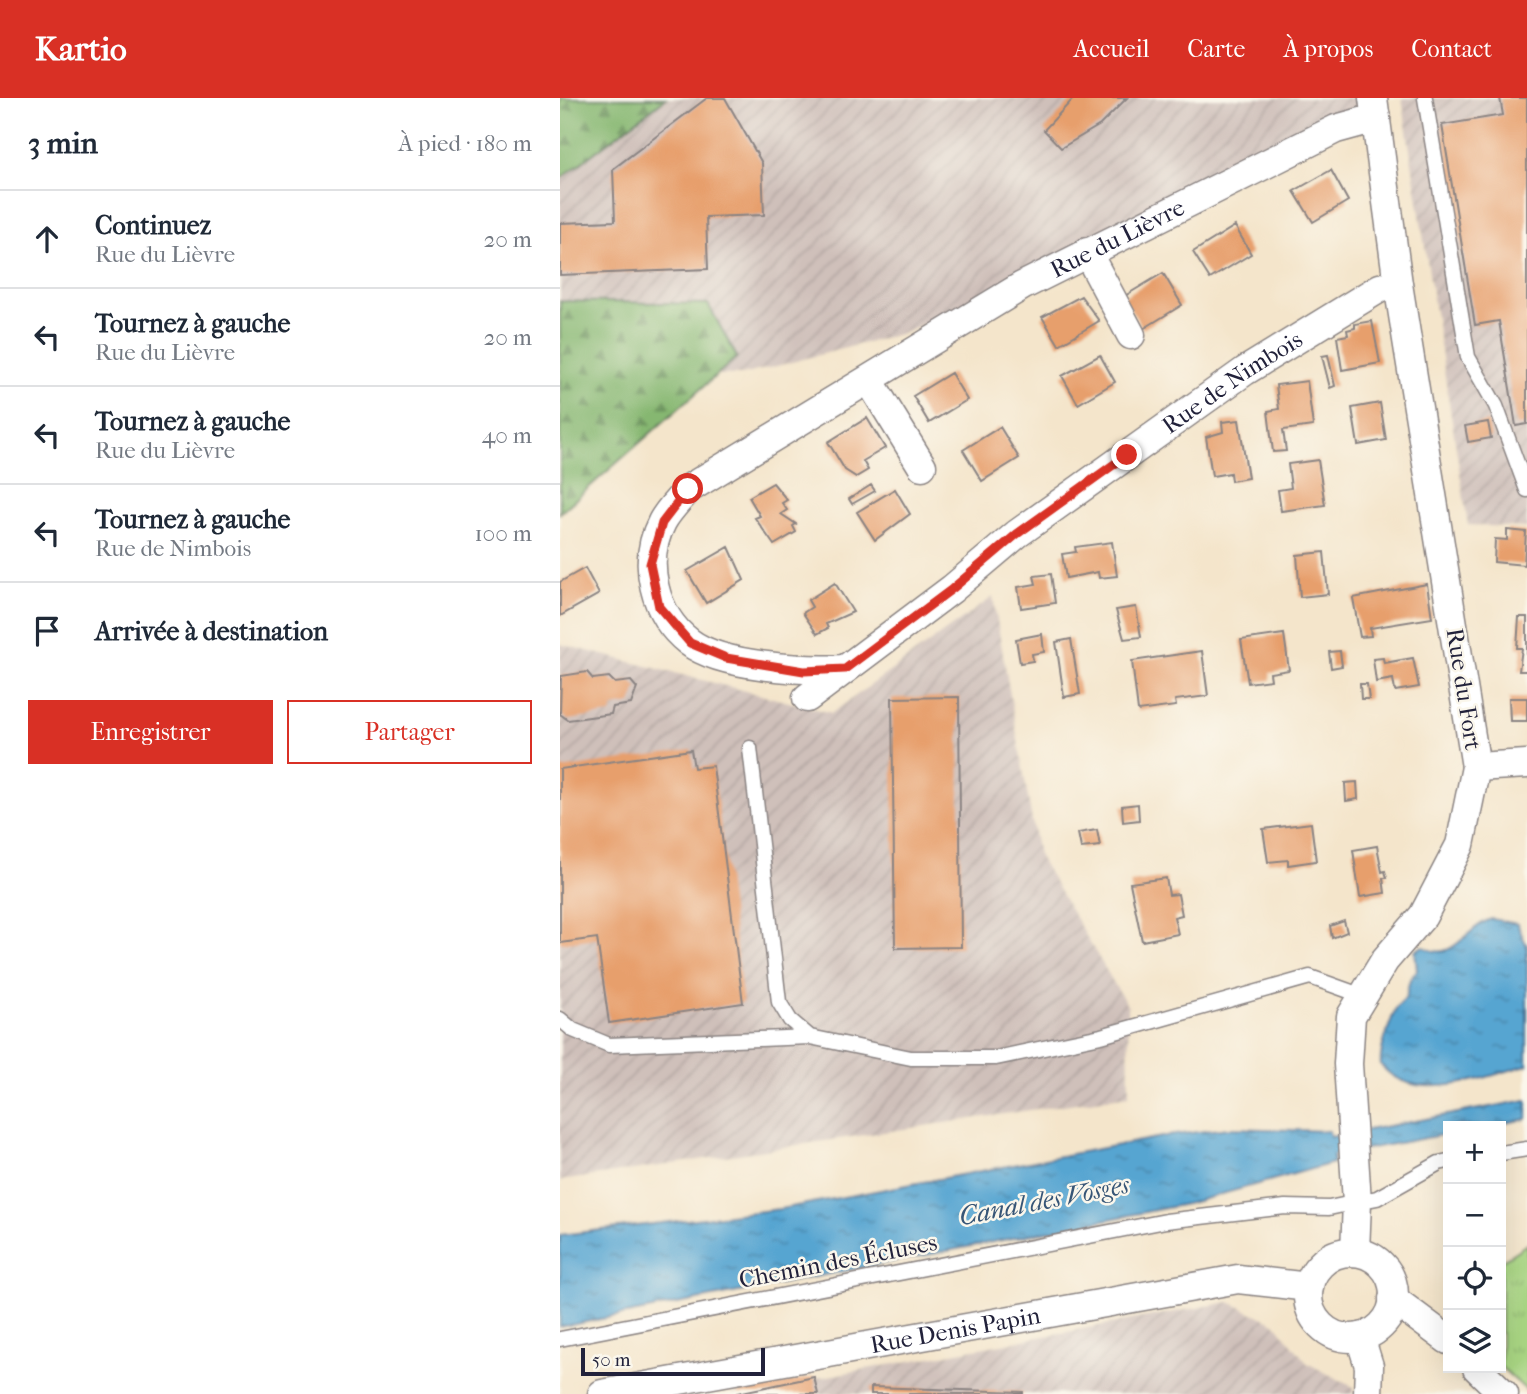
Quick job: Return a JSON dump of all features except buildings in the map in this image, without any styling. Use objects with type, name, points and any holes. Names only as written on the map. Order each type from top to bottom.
[{"type":"street","name":"Rue du Lièvre","points":[[845,669],[804,671],[726,658],[690,643],[659,607],[650,564],[662,523],[688,489],[1023,286],[1375,108]]},
{"type":"street","name":"Rue du Fort","points":[[1355,1252],[1356,1193],[1348,1102],[1351,1016],[1385,960],[1423,916],[1460,845],[1476,766],[1398,284],[1375,108]]},
{"type":"street","points":[[1087,252],[1131,335]]},
{"type":"street","name":"Rue de Nimbois","points":[[807,698],[952,589],[1017,534],[1245,371],[1380,288],[1398,284]]},
{"type":"street","points":[[869,380],[922,466]]},
{"type":"street","points":[[1476,766],[1527,765]]},
{"type":"street","points":[[1355,1252],[1379,1263],[1393,1286],[1394,1299],[1383,1323],[1360,1337],[1346,1338],[1321,1326],[1313,1314],[1309,1287],[1313,1275],[1331,1257],[1355,1252]]},
{"type":"street","name":"Rue Denis Papin","points":[[602,1394],[835,1349],[1238,1279],[1309,1287]]},
{"type":"street","points":[[1394,1299],[1443,1336]]},
{"type":"street","points":[[1360,1337],[1369,1366],[1368,1394]]},
{"type":"street","points":[[1482,1373],[1504,1394]]},
{"type":"lane","points":[[1425,98],[1468,358],[1496,405],[1527,490]]},
{"type":"lane","points":[[750,748],[779,1002],[790,1020],[810,1037]]},
{"type":"lane","points":[[560,1019],[573,1030],[609,1045],[810,1037],[911,1058],[996,1058],[1101,1036],[1310,977],[1363,996]]},
{"type":"lane","points":[[1506,1152],[1527,1149]]},
{"type":"lane","name":"Chemin des Écluses","points":[[560,1339],[1166,1221],[1285,1206],[1329,1208],[1356,1193],[1377,1198],[1443,1162]]},
{"type":"shaded area","points":[[586,98],[1376,98],[907,332],[742,375],[560,373],[560,126]]},
{"type":"shaded area","points":[[1402,98],[1527,98],[1527,528],[1468,525]]},
{"type":"shaded area","points":[[993,597],[1038,855],[1128,1007],[1129,1095],[560,1181],[560,644],[832,713]]},
{"type":"shaded area","points":[[1229,1302],[1275,1323],[1307,1363],[1353,1387],[1353,1394],[731,1394]]},
{"type":"green space","points":[[560,98],[666,98],[560,179]]},
{"type":"green space","points":[[560,301],[708,304],[737,357],[560,513]]},
{"type":"green space","points":[[1527,1244],[1527,1391],[1506,1372],[1506,1258]]},
{"type":"water","points":[[1492,919],[1517,924],[1527,946],[1527,1065],[1451,1085],[1412,1084],[1395,1077],[1381,1065],[1382,1052],[1395,1010],[1405,998],[1410,981],[1417,970],[1415,951],[1423,946],[1434,951],[1451,948]]},
{"type":"water","name":"Canal des Vosges","points":[[1527,1100],[1527,1119],[1506,1123],[1443,1121],[1443,1135],[1333,1155],[1333,1163],[1186,1204],[560,1327],[560,1235],[780,1209],[1167,1136],[1228,1128],[1329,1131],[1330,1137]]},
{"type":"route","points":[[688,489],[662,523],[650,564],[659,607],[690,643],[726,658],[804,671],[845,669],[952,589],[1017,534],[1127,455]]}]
